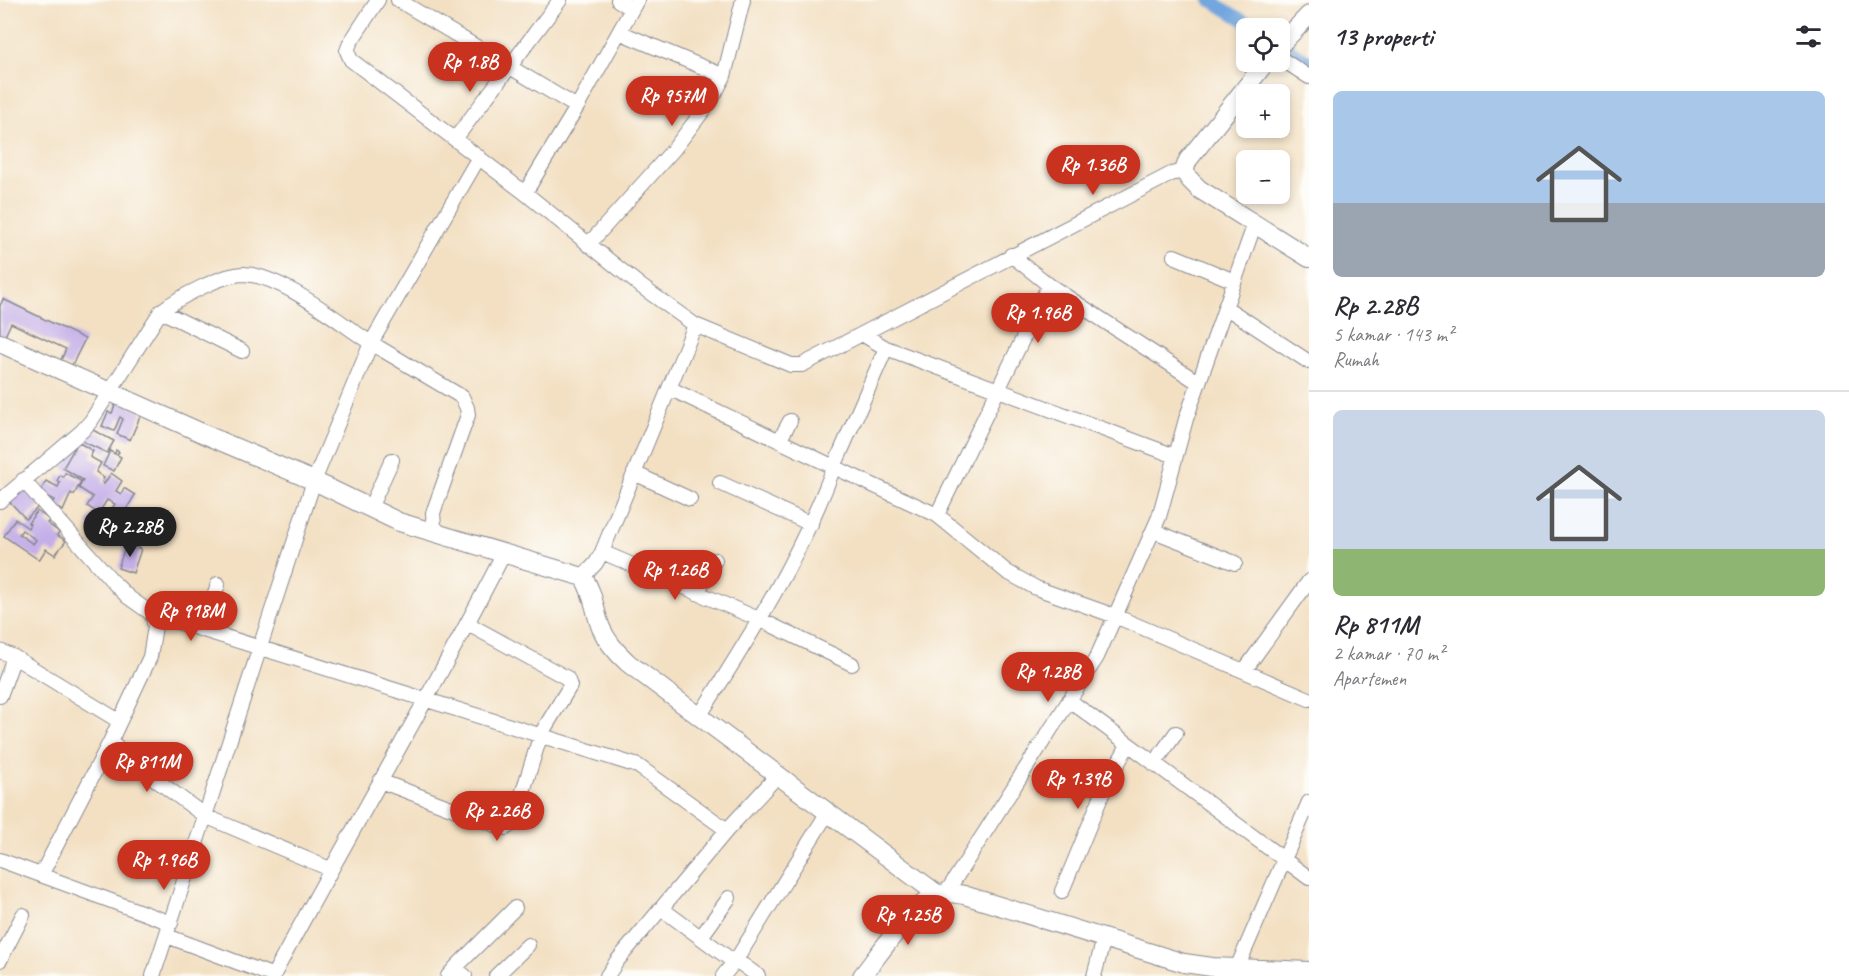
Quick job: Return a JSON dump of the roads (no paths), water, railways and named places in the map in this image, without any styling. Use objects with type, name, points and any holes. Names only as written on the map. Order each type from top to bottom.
[{"type":"street","points":[[378,0],[350,43],[347,51],[351,60],[479,157],[588,245],[695,325],[794,366],[802,365],[1170,174],[1184,171]]},
{"type":"street","points":[[399,0],[577,107]]},
{"type":"street","points":[[455,139],[560,0]]},
{"type":"street","points":[[525,193],[577,107],[634,5],[618,0]]},
{"type":"street","points":[[588,245],[694,126],[712,99],[724,76],[743,0]]},
{"type":"street","points":[[1290,37],[1309,15]]},
{"type":"street","points":[[619,32],[724,76]]},
{"type":"street","points":[[1290,59],[1309,77]]},
{"type":"street","points":[[1184,171],[1188,159],[1258,72]]},
{"type":"street","points":[[153,976],[314,481],[372,343],[479,157]]},
{"type":"street","points":[[1184,171],[1199,189],[1309,258]]},
{"type":"street","points":[[862,976],[906,919],[942,894],[1097,657],[1154,531],[1175,456],[1255,223]]},
{"type":"street","points":[[1011,255],[1049,285],[1199,383]]},
{"type":"street","points":[[1174,256],[1234,281]]},
{"type":"street","points":[[0,501],[82,431],[98,412],[161,311],[173,302],[201,288],[233,275],[245,274],[279,283],[462,397],[468,415],[433,513],[434,526],[443,537]]},
{"type":"street","points":[[938,515],[1049,285]]},
{"type":"street","points":[[1226,307],[1309,362]]},
{"type":"street","points":[[161,311],[242,351]]},
{"type":"street","points":[[583,577],[602,552],[695,325]]},
{"type":"street","points":[[862,334],[886,348],[1175,456]]},
{"type":"street","points":[[0,343],[314,481],[399,522],[583,577],[591,591],[601,628],[609,643],[628,663],[942,894],[964,895],[1184,963],[1281,973],[1309,971]]},
{"type":"street","points":[[700,715],[761,620],[811,524],[886,348]]},
{"type":"street","points":[[669,388],[938,515],[1001,568],[1036,588],[1115,616],[1309,699]]},
{"type":"street","points":[[779,441],[790,421]]},
{"type":"street","points":[[370,508],[392,459]]},
{"type":"street","points":[[634,473],[690,499]]},
{"type":"street","points":[[23,480],[115,584],[128,597],[152,614],[425,700],[542,734],[642,768],[727,830]]},
{"type":"street","points":[[720,483],[811,524]]},
{"type":"street","points":[[1154,531],[1235,563]]},
{"type":"street","points":[[602,552],[761,620],[852,664]]},
{"type":"street","points":[[0,860],[40,875],[273,976],[330,869],[468,624],[504,553]]},
{"type":"street","points":[[697,593],[714,560]]},
{"type":"street","points":[[1244,671],[1309,581]]},
{"type":"street","points":[[204,629],[218,584]]},
{"type":"street","points":[[40,875],[110,742],[150,657],[155,626],[152,614]]},
{"type":"street","points":[[380,781],[506,828],[513,823],[542,734],[570,689],[567,678],[468,624]]},
{"type":"street","points":[[0,651],[14,657],[119,721]]},
{"type":"street","points":[[0,696],[14,657]]},
{"type":"street","points":[[1069,700],[1309,878]]},
{"type":"street","points":[[1154,764],[1176,733]]},
{"type":"street","points":[[110,742],[205,816],[330,869]]},
{"type":"street","points":[[1062,891],[1106,785],[1128,745]]},
{"type":"street","points":[[607,976],[616,961],[727,830],[784,779]]},
{"type":"street","points":[[1237,969],[1309,802]]},
{"type":"street","points":[[723,976],[735,961],[828,812]]},
{"type":"street","points":[[701,937],[729,898]]},
{"type":"street","points":[[456,973],[515,908]]},
{"type":"street","points":[[662,909],[758,976]]},
{"type":"street","points":[[0,960],[23,915]]},
{"type":"street","points":[[1094,976],[1104,938]]},
{"type":"street","points":[[495,976],[528,945]]},
{"type":"waterway","points":[[1210,0],[1240,18]]},
{"type":"waterway","points":[[1290,49],[1309,61]]}]
